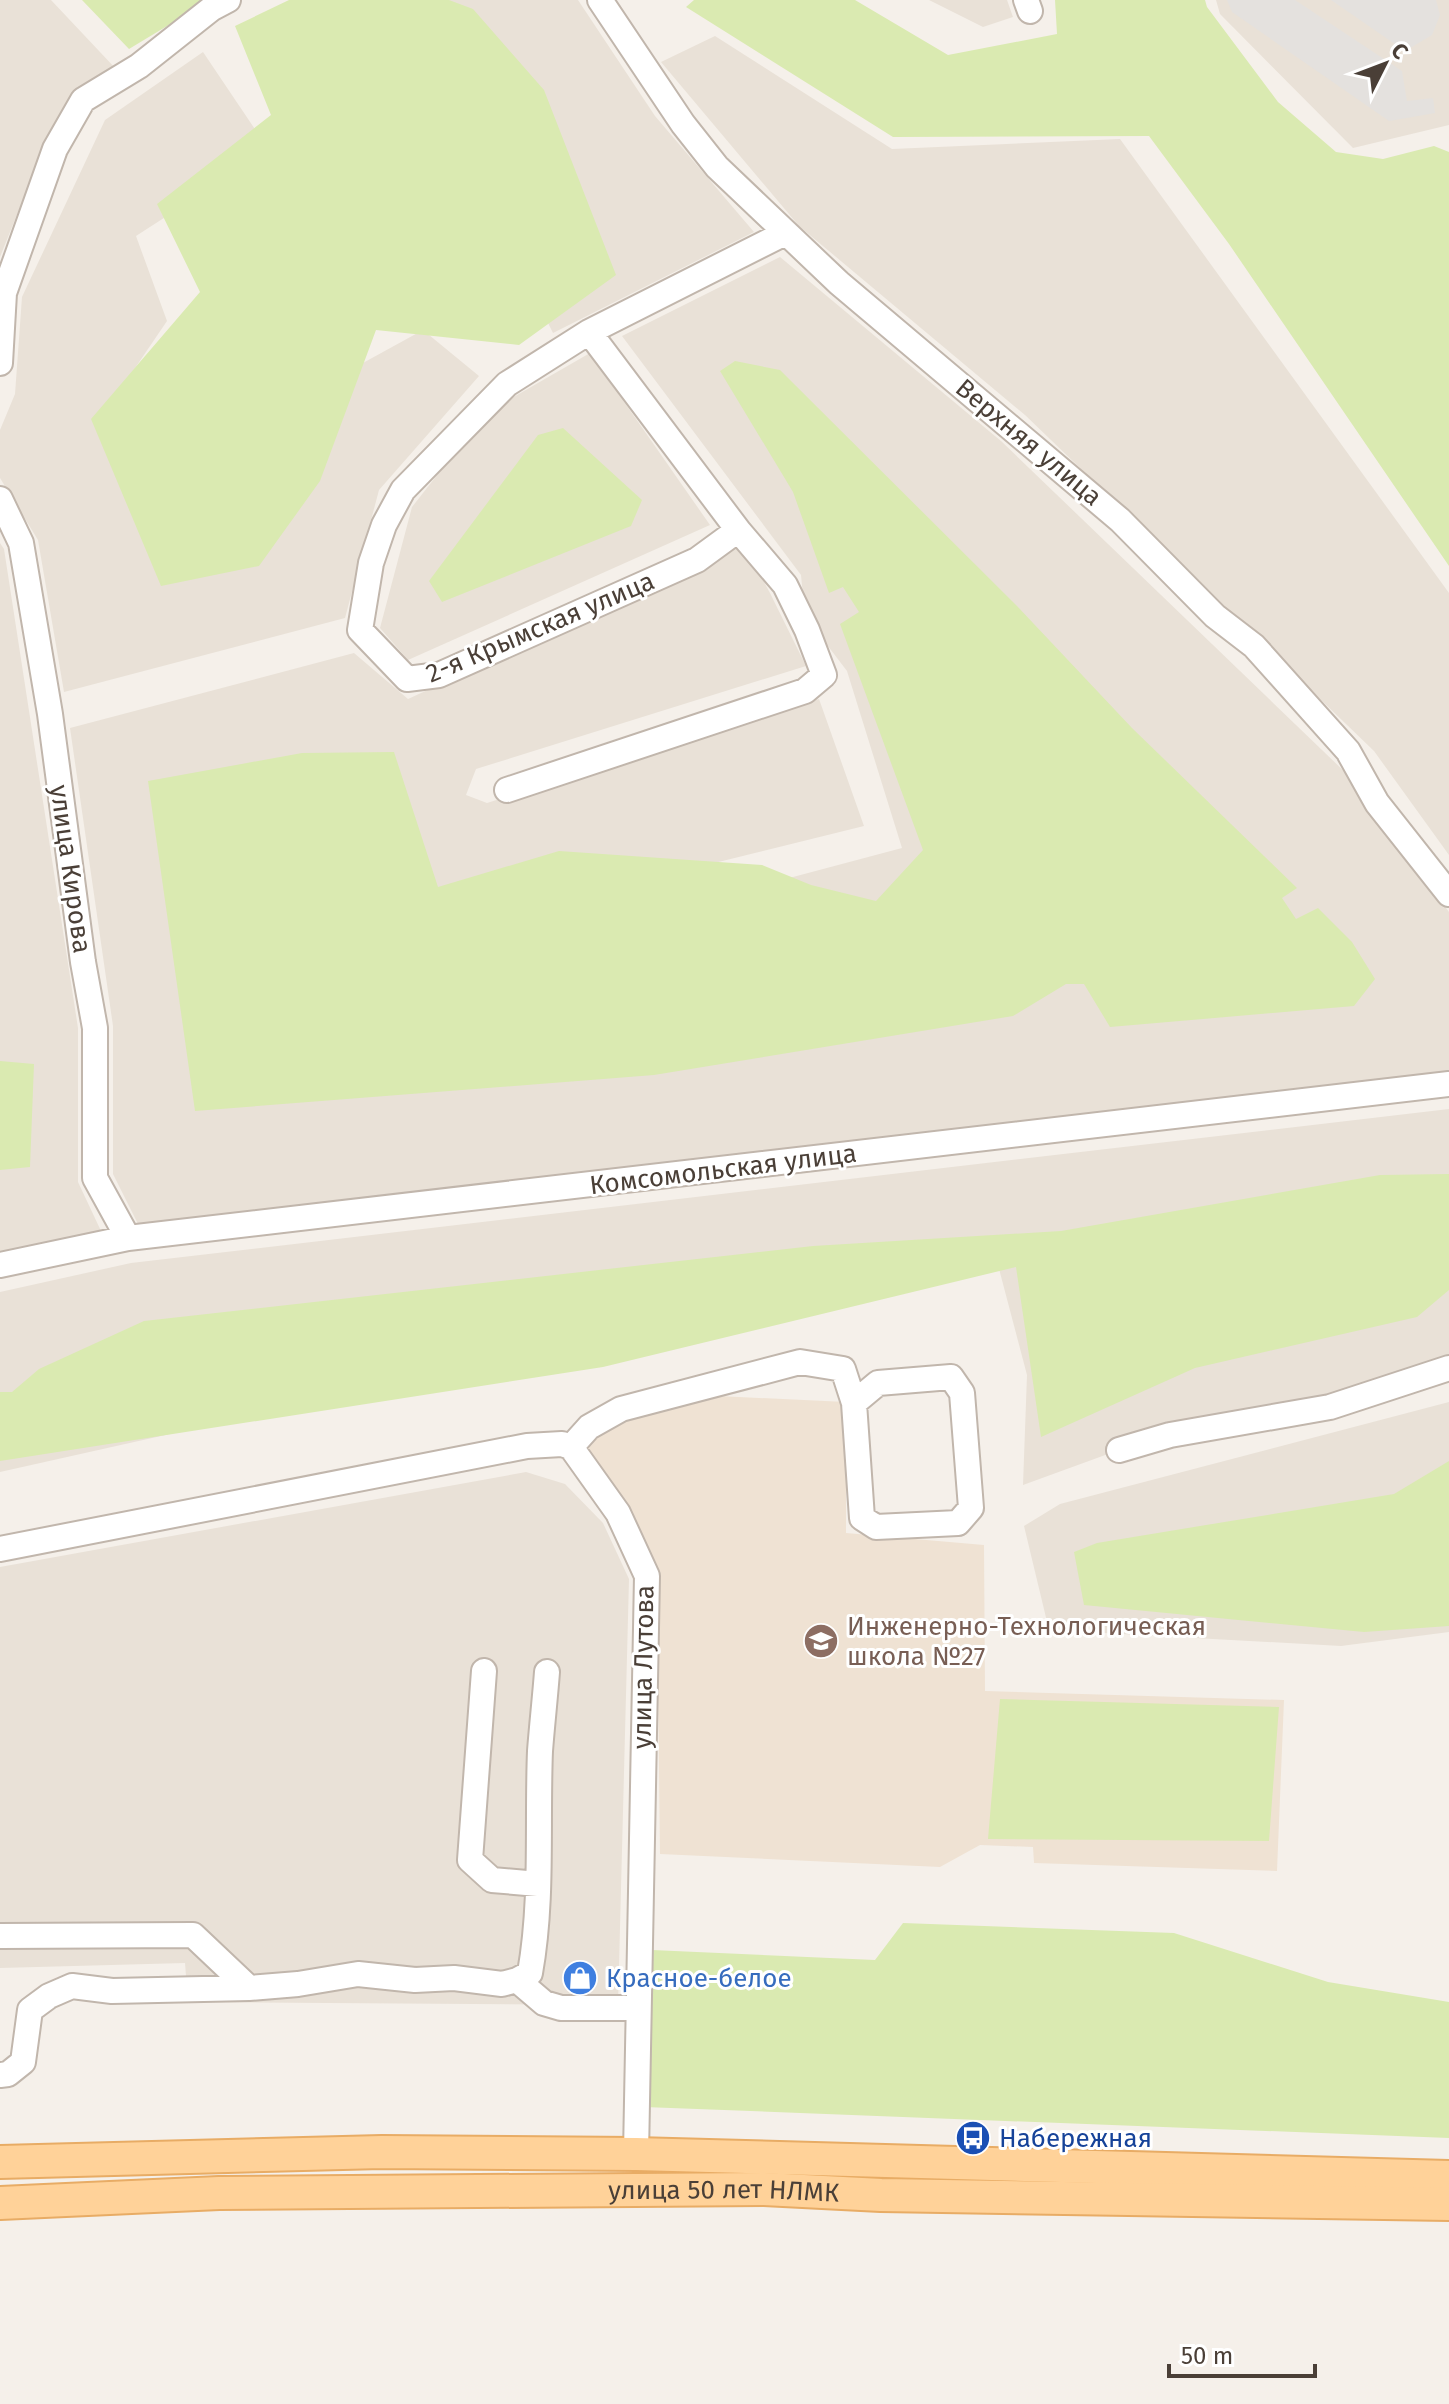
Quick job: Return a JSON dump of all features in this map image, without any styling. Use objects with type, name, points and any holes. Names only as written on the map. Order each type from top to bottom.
[{"type":"main road","name":"улица 50 лет НЛМК","points":[[0,2162],[382,2152],[636,2154],[1449,2177]]},
{"type":"main road","points":[[336,2191],[382,2152]]},
{"type":"main road","name":"улица 50 лет НЛМК","points":[[0,2203],[219,2193],[764,2189],[881,2195],[1449,2204]]},
{"type":"street","points":[[0,363],[4,293],[55,149],[83,100],[139,66],[211,9],[228,0]]},
{"type":"street","name":"Верхняя улица","points":[[600,0],[683,124],[709,156],[785,233],[839,283],[1120,520],[1215,616],[1254,646],[1348,751],[1377,803],[1449,894]]},
{"type":"street","name":"2-я Крымская улица","points":[[738,530],[697,560],[439,675],[407,679],[360,630],[371,563],[384,525],[403,490],[507,384],[589,332],[785,233]]},
{"type":"street","points":[[507,790],[805,691],[824,675],[785,585],[738,530],[589,332]]},
{"type":"street","name":"улица Кирова","points":[[0,499],[21,543],[50,714],[83,962],[93,1007],[95,1178],[128,1238]]},
{"type":"street","name":"Комсомольская улица","points":[[0,1265],[128,1238],[1449,1084]]},
{"type":"street","points":[[0,1549],[527,1446],[562,1444],[571,1447],[589,1427],[621,1409],[800,1362],[843,1369],[854,1403],[862,1518],[876,1527],[958,1523],[971,1508],[962,1393],[951,1377],[878,1383],[854,1403]]},
{"type":"street","points":[[1119,1450],[1170,1435],[1330,1407],[1449,1368]]},
{"type":"street","name":"улица Лутова","points":[[571,1447],[618,1513],[647,1576],[636,2154]]},
{"type":"street","points":[[484,1671],[470,1860],[492,1880],[538,1884]]},
{"type":"street","points":[[0,2075],[8,2074],[23,2062],[30,2010],[49,1996],[72,1986],[112,1991],[249,1988],[358,1974],[415,1980],[454,1978],[502,1984],[530,1973],[535,1946],[540,1750],[547,1672]]},
{"type":"street","points":[[0,1936],[193,1935],[249,1988]]},
{"type":"street","points":[[517,1980],[544,2003],[561,2008],[637,2008]]},
{"type":"shaded area","points":[[0,0],[51,0],[116,69],[78,96],[22,202],[0,257]]},
{"type":"shaded area","points":[[388,0],[578,0],[655,116],[754,232],[553,333]]},
{"type":"shaded area","points":[[929,0],[1007,0],[1013,17],[983,27]]},
{"type":"shaded area","points":[[1216,0],[1449,0],[1449,125],[1353,148],[1220,14]]},
{"type":"shaded area","points":[[1227,0],[1295,0],[1402,71],[1407,101],[1433,98],[1435,113],[1389,121],[1232,12]]},
{"type":"shaded area","points":[[1331,0],[1436,0],[1440,15],[1432,35],[1405,51]]},
{"type":"shaded area","points":[[715,36],[892,149],[1120,139],[1449,593],[1449,855],[1374,751],[1025,415],[799,226],[661,62]]},
{"type":"shaded area","points":[[203,52],[269,150],[136,236],[167,321],[131,374],[352,369],[423,330],[479,376],[379,490],[345,618],[64,692],[38,540],[0,478],[0,430],[15,394],[22,297],[105,120]]},
{"type":"shaded area","points":[[780,257],[1001,441],[1348,775],[1449,912],[1449,1074],[139,1226],[113,1174],[113,1026],[70,728],[354,653],[408,699],[744,545],[806,666],[476,769],[466,795],[487,803],[819,699],[864,826],[605,890],[613,925],[902,848],[847,671],[805,616],[801,575],[622,336]]},
{"type":"shaded area","points":[[590,353],[710,525],[408,660],[380,628],[412,507],[486,413]]},
{"type":"shaded area","points":[[0,543],[4,549],[78,1028],[78,1182],[101,1231],[0,1255]]},
{"type":"shaded area","points":[[1449,1109],[1449,1364],[1119,1450],[1023,1485],[1027,1375],[998,1265],[983,1252],[0,1472],[0,1292],[131,1263]]},
{"type":"shaded area","name":"Инженерно-Технологическая школа №27","points":[[718,1396],[846,1402],[846,1533],[984,1545],[985,1691],[1284,1700],[1277,1871],[1034,1863],[1033,1847],[980,1845],[940,1867],[660,1854],[657,1592],[583,1452],[595,1430]]},
{"type":"shaded area","points":[[1449,1402],[1449,1632],[1341,1646],[1049,1630],[1024,1526],[1060,1504]]},
{"type":"shaded area","points":[[526,1472],[565,1484],[603,1523],[629,1579],[618,2005],[188,2002],[185,1963],[0,1968],[0,1567]]},
{"type":"green space","points":[[82,0],[210,0],[129,49]]},
{"type":"green space","points":[[289,0],[449,0],[473,9],[544,90],[616,275],[519,345],[376,330],[320,481],[259,566],[161,586],[91,419],[200,292],[157,204],[271,115],[235,26]]},
{"type":"green space","points":[[694,0],[855,0],[948,55],[1057,34],[1055,0],[1205,0],[1207,7],[1278,102],[1336,152],[1383,159],[1434,146],[1449,152],[1449,566],[1229,244],[1149,136],[893,137],[686,7]]},
{"type":"green space","points":[[735,361],[780,370],[1017,606],[1132,728],[1297,888],[1282,898],[1296,919],[1318,908],[1352,942],[1375,979],[1354,1006],[1110,1027],[1084,984],[1066,984],[1013,1016],[654,1075],[195,1111],[148,781],[302,753],[394,752],[438,887],[559,851],[762,865],[811,885],[876,901],[923,850],[840,624],[859,612],[843,587],[829,593],[793,492],[720,371]]},
{"type":"green space","points":[[563,428],[642,500],[631,526],[442,602],[429,581],[538,435]]},
{"type":"green space","points":[[0,1061],[34,1064],[30,1167],[0,1170]]},
{"type":"green space","points":[[1449,1174],[1449,1290],[1417,1317],[1195,1368],[1041,1437],[1016,1267],[603,1367],[0,1461],[0,1392],[12,1392],[39,1369],[144,1321],[813,1246],[1061,1231],[1380,1175]]},
{"type":"green space","points":[[1449,1461],[1449,1626],[1364,1632],[1084,1605],[1074,1552],[1097,1543],[1394,1494]]},
{"type":"green space","points":[[1000,1699],[1279,1707],[1269,1841],[988,1839]]},
{"type":"green space","points":[[903,1923],[1174,1933],[1328,1982],[1449,2002],[1449,2138],[644,2107],[652,1950],[875,1960]]},
{"type":"place","name":"Инженерно-Технологическая школа №27","points":[[821,1641]]},
{"type":"place","name":"Красное-белое","points":[[580,1978]]},
{"type":"place","name":"Набережная","points":[[973,2138]]}]
